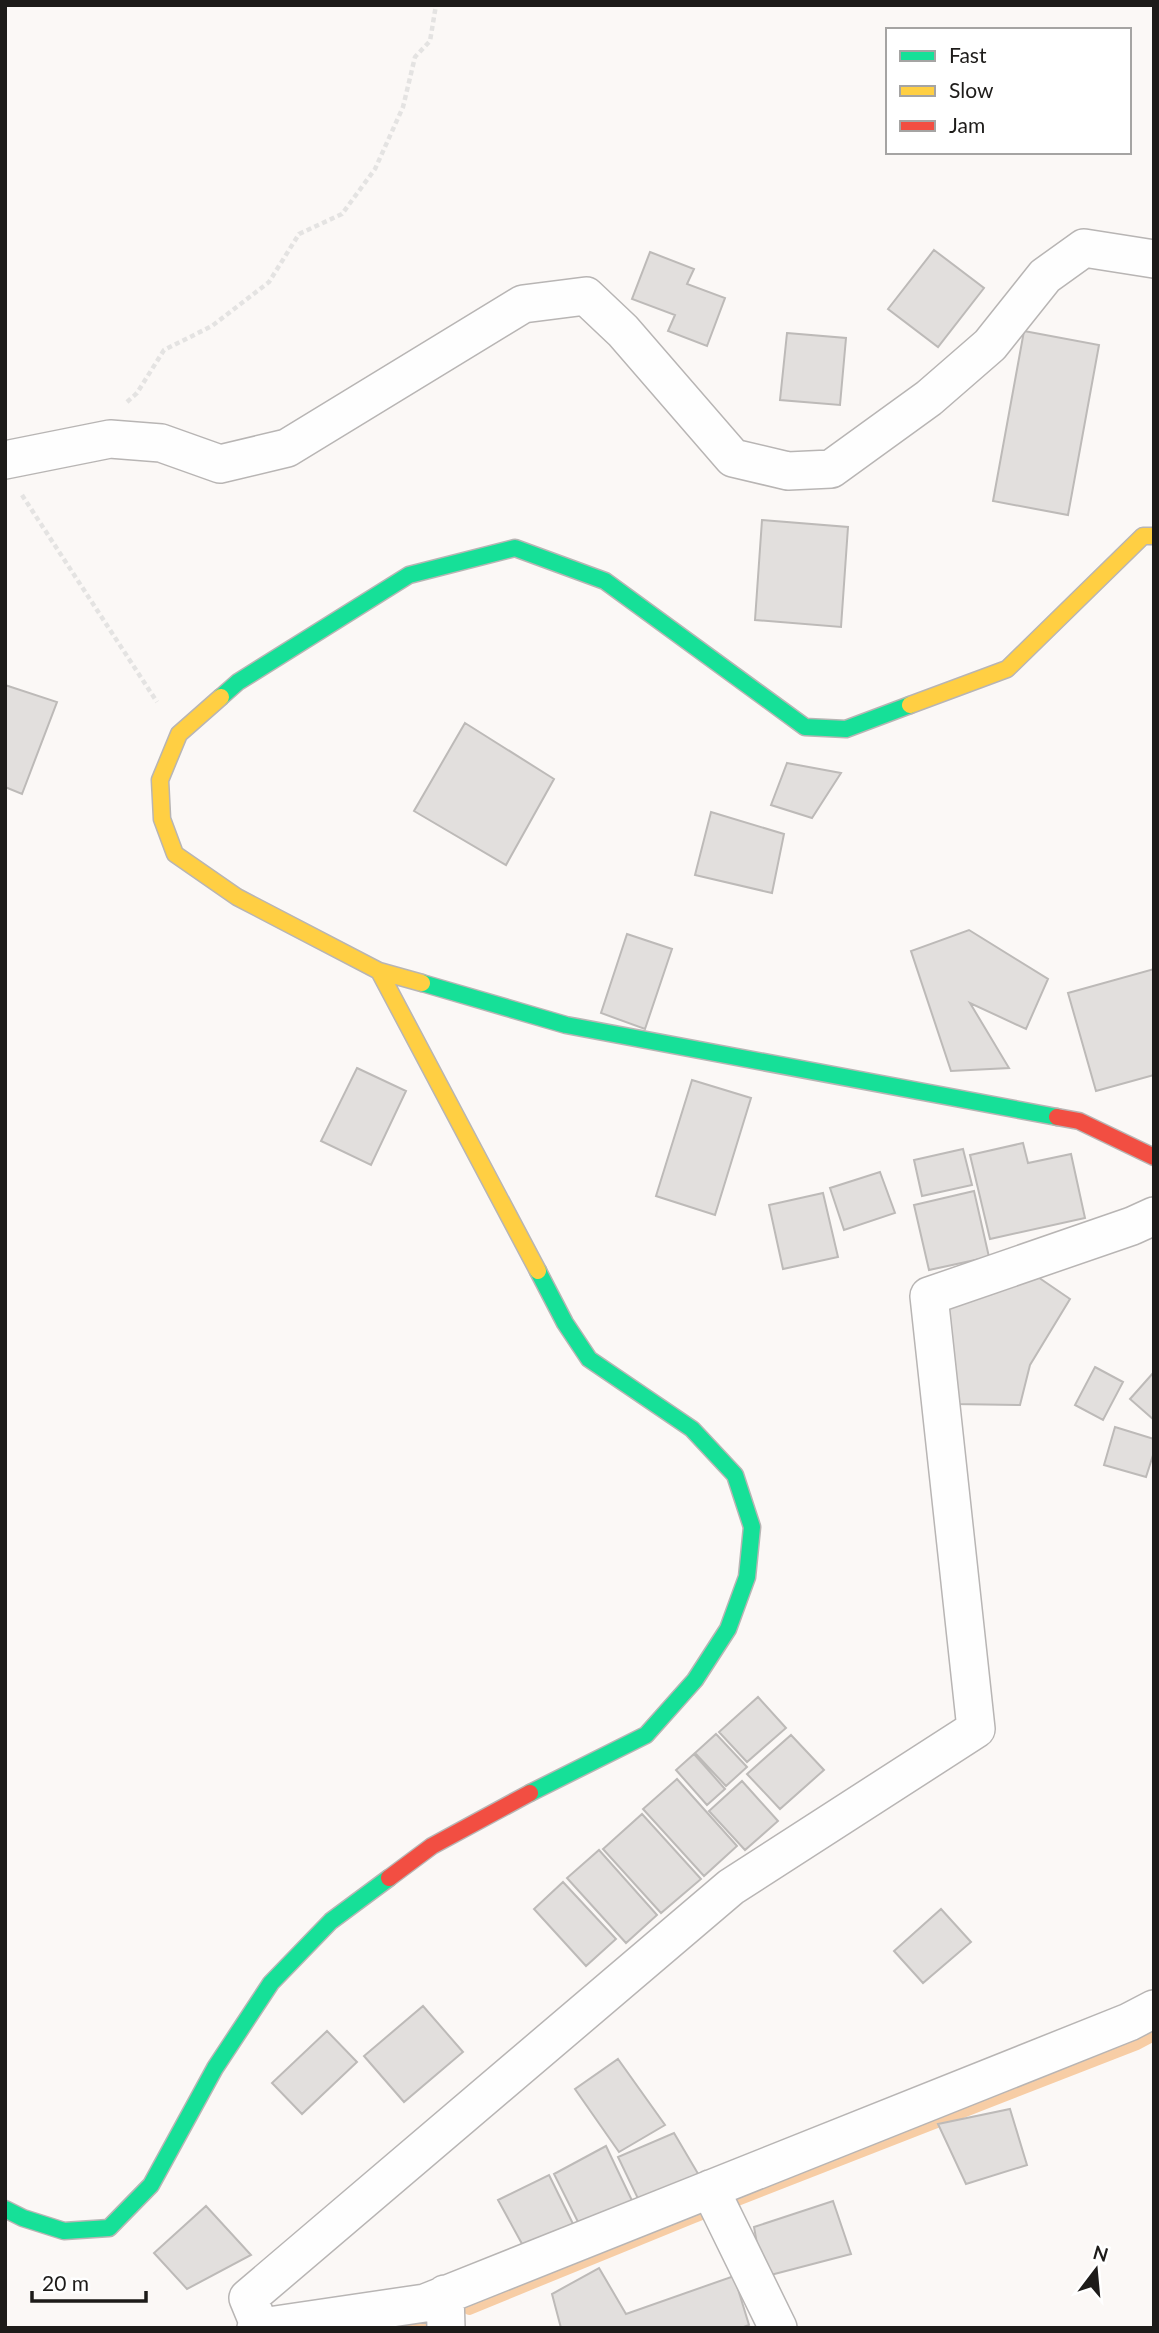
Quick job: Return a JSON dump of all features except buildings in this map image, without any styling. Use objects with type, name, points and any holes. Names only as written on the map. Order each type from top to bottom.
[{"type":"street","points":[[5,460],[110,439],[161,443],[220,464],[287,448],[523,304],[586,296],[623,331],[733,458],[789,471],[831,469],[929,398],[990,345],[1045,276],[1084,248],[1154,259]]},
{"type":"street","points":[[1154,536],[1143,536],[1007,669],[846,729],[805,727],[605,581],[515,548],[409,575],[238,682],[179,734],[160,780],[162,819],[175,854],[237,897],[379,971],[566,1025],[1079,1121],[1154,1157]]},
{"type":"street","points":[[5,2208],[23,2218],[64,2231],[109,2228],[151,2185],[215,2068],[271,1983],[331,1921],[432,1846],[646,1735],[695,1680],[728,1629],[747,1577],[752,1527],[735,1475],[692,1429],[589,1359],[565,1323],[379,971]]},
{"type":"street","points":[[1154,1216],[929,1296],[976,1728],[731,1886],[248,2298],[258,2327],[425,2303],[446,2311],[710,2191],[1129,2022],[1154,2009]]},
{"type":"street","points":[[710,2191],[778,2328]]},
{"type":"path","points":[[119,409],[138,393],[164,350],[212,326],[270,282],[299,234],[342,214],[375,169],[403,107],[415,57],[430,41],[436,5]]},
{"type":"path","points":[[20,493],[179,734]]},
{"type":"waterway","points":[[469,2310],[1154,2036]]},
{"type":"waterway","points":[[390,2328],[428,2321]]},
{"type":"traffic: fast","points":[[221,697],[238,682],[409,575],[515,548],[605,581],[805,727],[846,729],[910,705]]},
{"type":"traffic: fast","points":[[422,983],[566,1025],[1057,1117]]},
{"type":"traffic: fast","points":[[530,1793],[646,1735],[695,1680],[728,1629],[747,1577],[752,1527],[735,1475],[692,1429],[589,1359],[565,1323],[538,1271]]},
{"type":"traffic: fast","points":[[5,2209],[23,2218],[64,2231],[109,2228],[151,2185],[215,2068],[271,1983],[331,1921],[389,1878]]},
{"type":"traffic: slow","points":[[910,705],[1007,669],[1143,536],[1154,536]]},
{"type":"traffic: slow","points":[[221,697],[179,734],[160,780],[162,819],[175,854],[237,897],[379,971],[422,983]]},
{"type":"traffic: slow","points":[[379,971],[538,1271]]},
{"type":"traffic: jam","points":[[1057,1117],[1079,1121],[1154,1157]]},
{"type":"traffic: jam","points":[[389,1878],[432,1846],[530,1793]]}]
